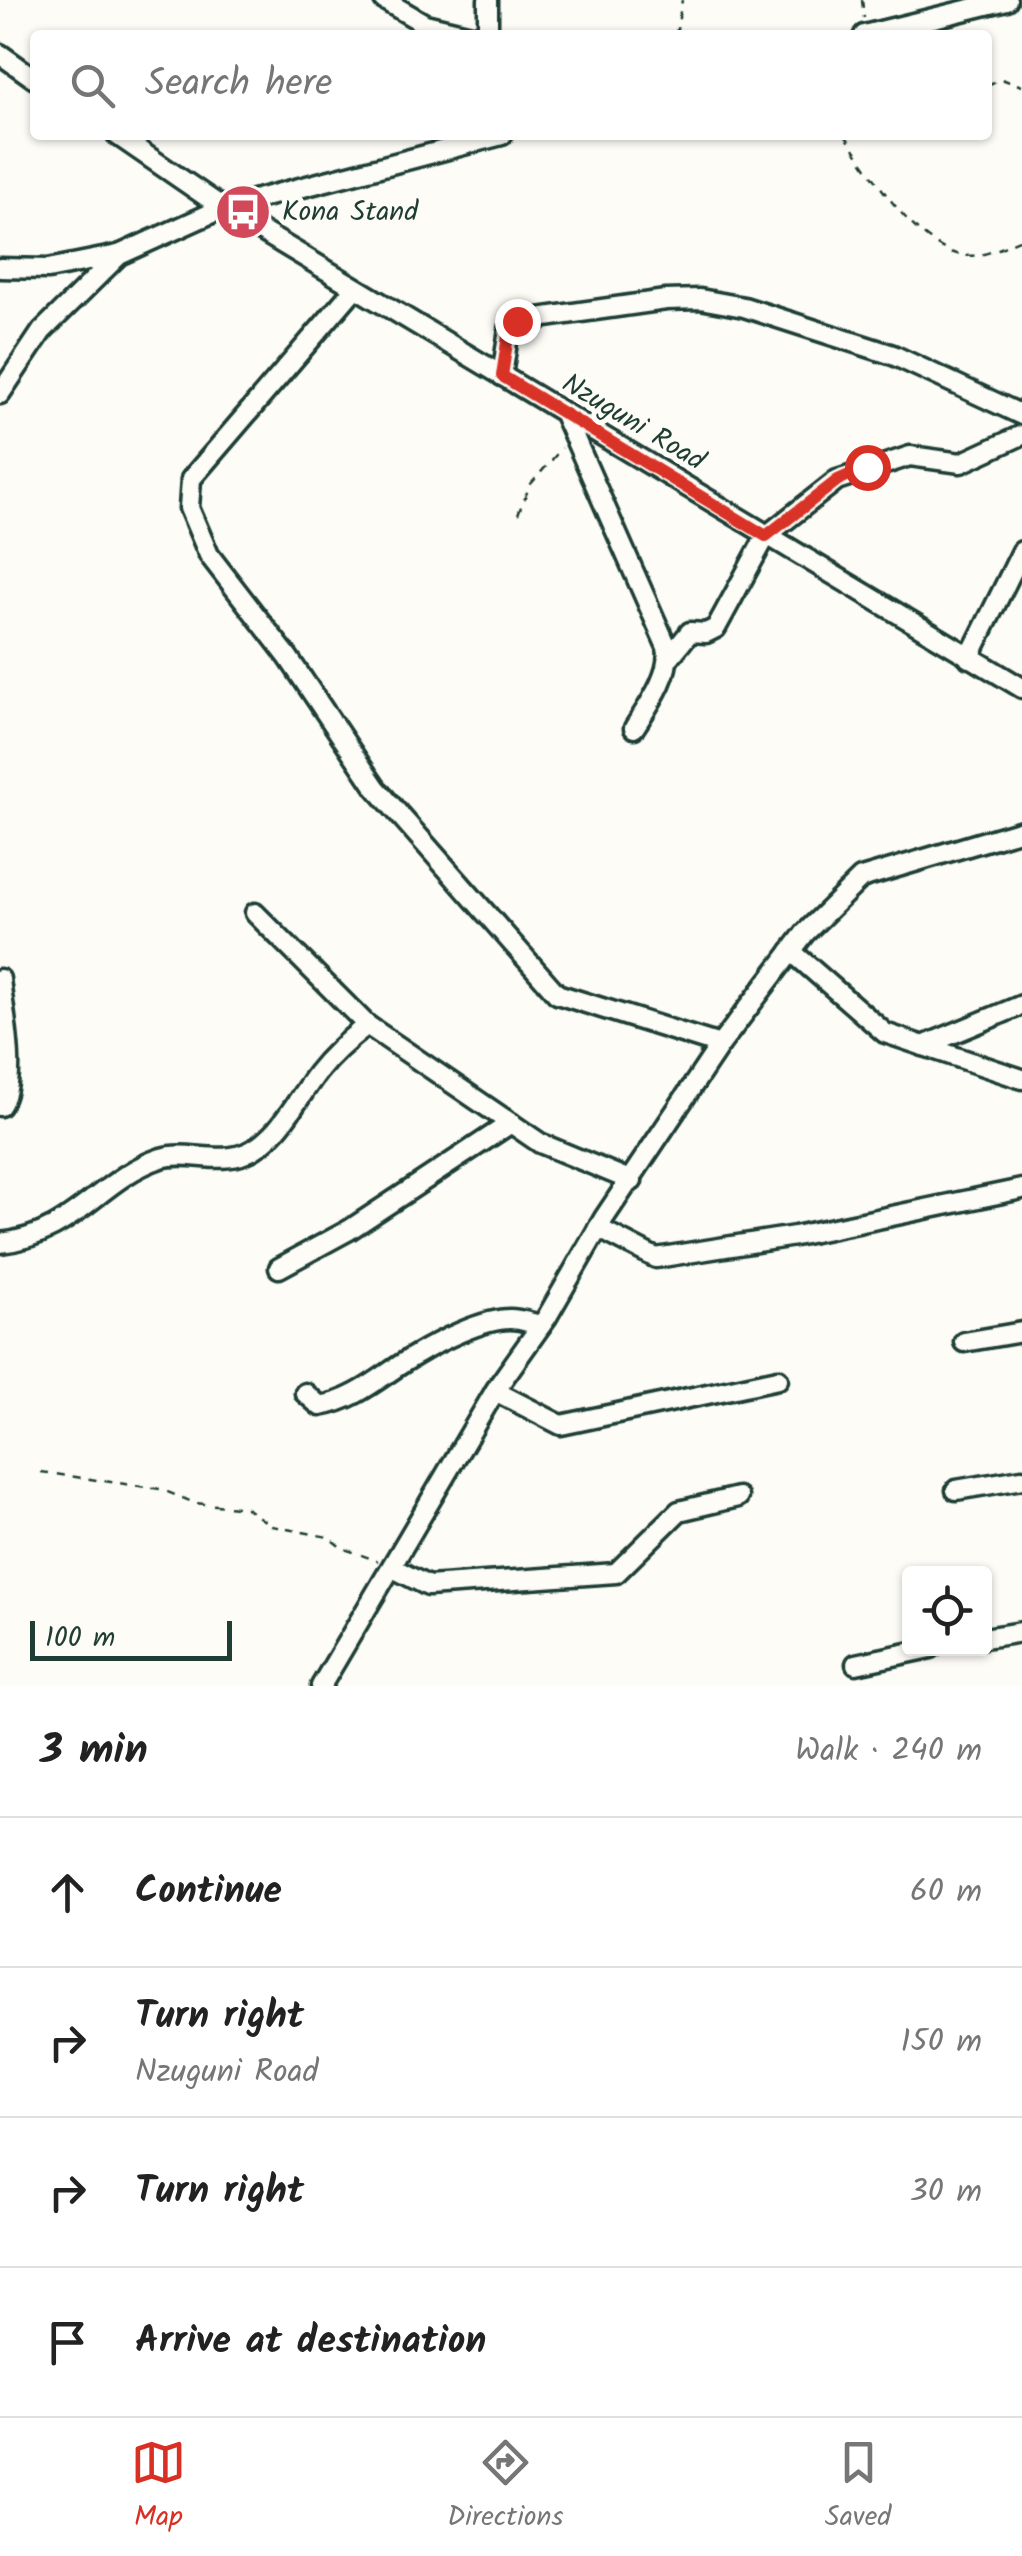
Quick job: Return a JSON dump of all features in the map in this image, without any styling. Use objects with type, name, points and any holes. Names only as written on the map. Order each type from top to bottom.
[{"type":"street","points":[[384,0],[426,24],[451,30]]},
{"type":"street","points":[[488,0],[488,30]]},
{"type":"street","points":[[885,30],[1007,0]]},
{"type":"street","points":[[0,54],[30,75]]},
{"type":"street","name":"Nzuguni Road","points":[[124,140],[223,208],[1022,688]]},
{"type":"street","points":[[0,268],[48,269],[120,255],[223,208],[483,140]]},
{"type":"street","points":[[0,394],[42,331],[120,255]]},
{"type":"street","points":[[355,288],[191,479],[189,508],[209,555],[288,657],[376,788],[556,994],[720,1045]]},
{"type":"street","points":[[502,376],[509,329],[517,321],[652,301],[700,300],[795,320],[893,355],[1022,414]]},
{"type":"street","points":[[564,414],[657,622],[669,658]]},
{"type":"street","points":[[634,728],[669,658],[690,632],[706,634],[721,622],[766,536],[838,480],[867,467],[910,456],[962,463],[1022,435]]},
{"type":"street","points":[[969,658],[1022,551]]},
{"type":"street","points":[[321,1686],[598,1228],[720,1045],[791,950],[861,878],[1022,830]]},
{"type":"street","points":[[254,913],[367,1025],[540,1143],[632,1180]]},
{"type":"street","points":[[791,950],[884,1033],[1022,1079]]},
{"type":"street","points":[[0,979],[9,1072],[6,1098],[0,1106]]},
{"type":"street","points":[[923,1046],[1022,1004]]},
{"type":"street","points":[[0,1243],[29,1240],[57,1228],[127,1176],[164,1157],[246,1154],[275,1131],[319,1071],[367,1025]]},
{"type":"street","points":[[279,1268],[350,1230],[510,1123]]},
{"type":"street","points":[[598,1228],[656,1258],[794,1236],[1022,1189]]},
{"type":"street","points":[[305,1393],[320,1406],[332,1404],[360,1392],[418,1353],[492,1323],[509,1319],[541,1325]]},
{"type":"street","points":[[964,1342],[1022,1332]]},
{"type":"street","points":[[496,1391],[561,1425],[778,1379]]},
{"type":"street","points":[[956,1490],[1022,1479]]},
{"type":"street","points":[[393,1568],[428,1586],[616,1573],[679,1511],[738,1497]]},
{"type":"street","points":[[992,1637],[1022,1632]]},
{"type":"street","points":[[856,1664],[902,1654]]},
{"type":"path","points":[[677,30],[682,0]]},
{"type":"path","points":[[862,0],[865,30]]},
{"type":"path","points":[[992,84],[1001,79],[1022,86]]},
{"type":"path","points":[[849,140],[888,196],[930,241],[977,256],[1022,239]]},
{"type":"path","points":[[518,514],[530,485],[572,435]]},
{"type":"path","points":[[41,1472],[160,1489],[195,1503],[246,1508],[272,1526],[328,1537],[342,1548],[393,1568]]},
{"type":"place","name":"Kona Stand","points":[[243,212]]},
{"type":"route","points":[[517,321],[509,329],[502,376],[766,536],[816,495],[867,467]]}]
